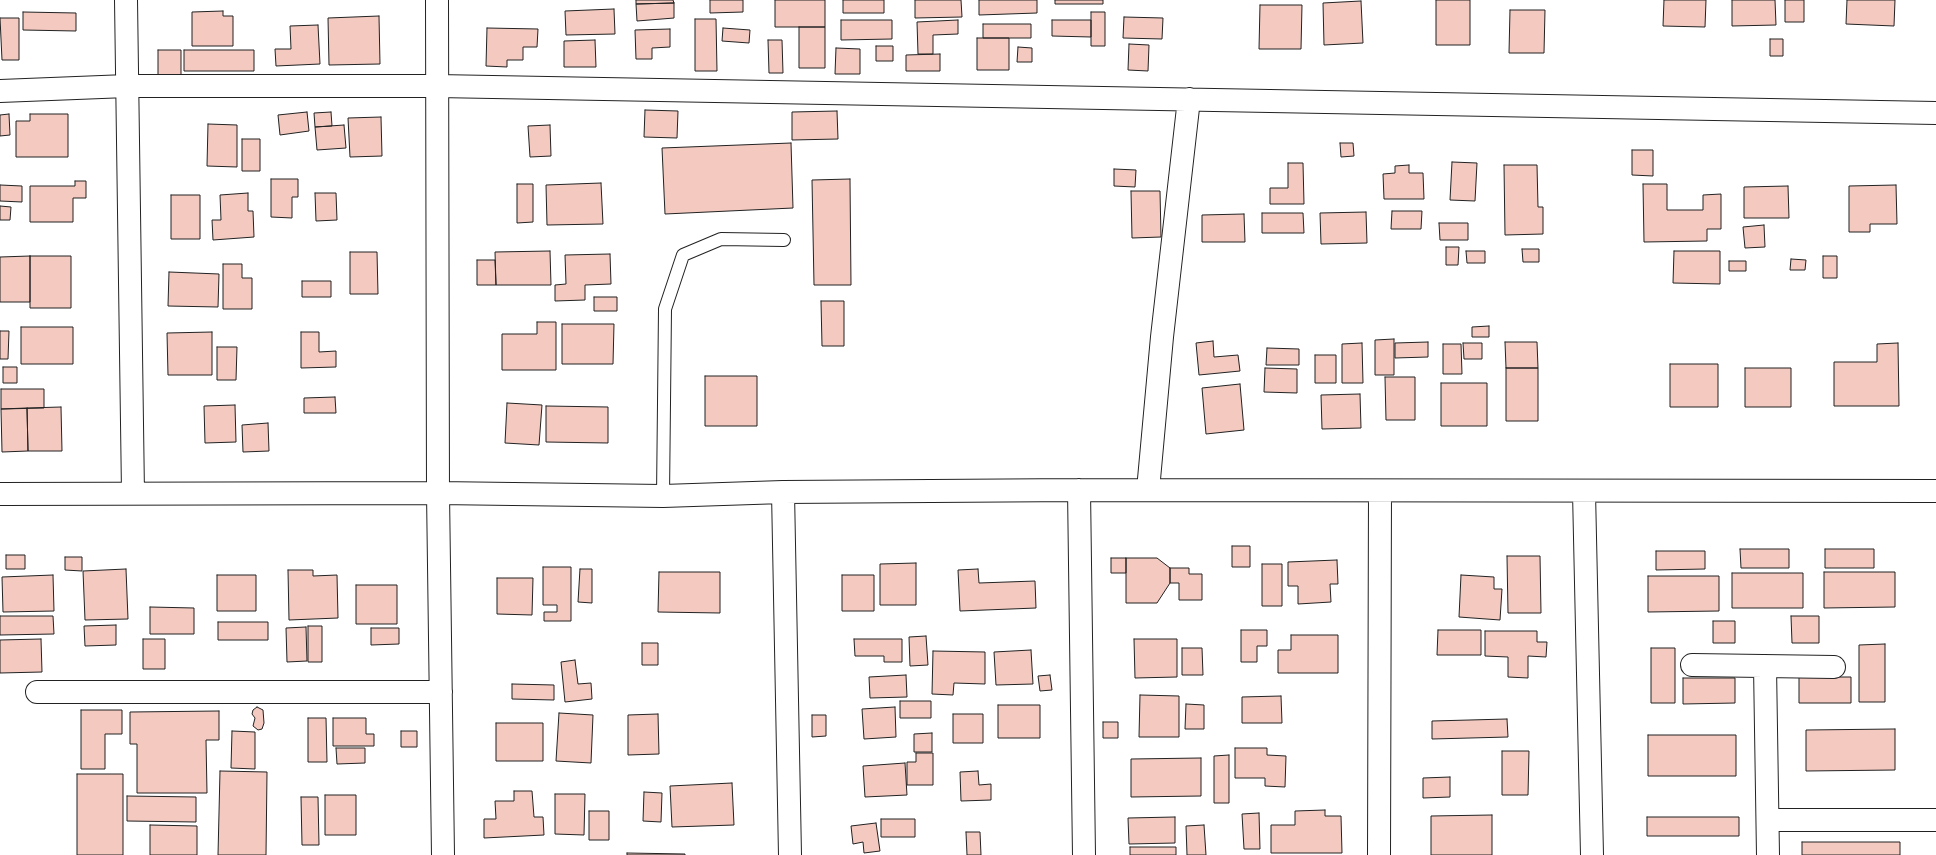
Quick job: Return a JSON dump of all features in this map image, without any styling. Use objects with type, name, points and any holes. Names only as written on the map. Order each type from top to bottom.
[{"type":"street","points":[[126,0],[133,493]]},
{"type":"street","points":[[437,0],[438,493],[443,855]]},
{"type":"street","points":[[0,90],[127,86],[437,86],[1936,113]]},
{"type":"street","points":[[1148,490],[1162,337],[1189,99]]},
{"type":"street","points":[[0,494],[438,493],[663,496],[783,492],[1079,490],[1584,492],[1936,491]]},
{"type":"street","points":[[1079,490],[1084,855]]},
{"type":"street","points":[[1379,855],[1380,491]]},
{"type":"street","points":[[783,492],[790,855]]},
{"type":"street","points":[[1584,492],[1592,855]]},
{"type":"street","points":[[1692,665],[1834,667]]},
{"type":"street","points":[[1765,666],[1768,855]]},
{"type":"street","points":[[37,692],[441,692]]},
{"type":"street","points":[[1768,820],[1936,820]]},
{"type":"lane","points":[[663,496],[666,309],[683,255],[721,239],[784,240]]},
{"type":"building","points":[[636,0],[673,0],[674,3],[636,4]]},
{"type":"building","points":[[710,0],[743,0],[743,12],[710,13]]},
{"type":"building","points":[[775,0],[825,0],[825,27],[775,27]]},
{"type":"building","points":[[843,0],[884,0],[884,13],[843,13]]},
{"type":"building","points":[[915,0],[961,0],[962,17],[915,18]]},
{"type":"building","points":[[979,0],[1037,0],[1037,13],[979,15]]},
{"type":"building","points":[[1055,0],[1103,0],[1103,4],[1055,4]]},
{"type":"building","points":[[1436,0],[1470,0],[1470,45],[1436,45]]},
{"type":"building","points":[[1664,0],[1706,0],[1705,27],[1663,26]]},
{"type":"building","points":[[1732,0],[1775,0],[1776,25],[1732,26]]},
{"type":"building","points":[[1785,0],[1804,0],[1804,22],[1785,22]]},
{"type":"building","points":[[1847,0],[1895,0],[1894,26],[1846,24]]},
{"type":"building","points":[[1361,1],[1363,43],[1324,45],[1323,3]]},
{"type":"building","points":[[674,3],[674,18],[637,21],[636,4]]},
{"type":"building","points":[[1260,5],[1302,5],[1301,49],[1259,49]]},
{"type":"building","points":[[614,9],[615,34],[566,35],[565,11]]},
{"type":"building","points":[[1510,10],[1545,10],[1544,53],[1509,53]]},
{"type":"building","points":[[223,11],[223,16],[233,16],[233,46],[192,46],[192,12]]},
{"type":"building","points":[[23,12],[76,13],[76,31],[23,30]]},
{"type":"building","points":[[1091,12],[1105,12],[1105,46],[1091,46]]},
{"type":"building","points":[[379,16],[380,64],[329,65],[328,18]]},
{"type":"building","points":[[1124,17],[1163,18],[1162,39],[1123,38]]},
{"type":"building","points":[[0,18],[19,18],[19,60],[2,60]]},
{"type":"building","points":[[695,19],[716,19],[717,71],[695,71]]},
{"type":"building","points":[[841,20],[892,20],[892,39],[841,40]]},
{"type":"building","points":[[958,20],[958,34],[933,35],[933,54],[918,54],[917,22]]},
{"type":"building","points":[[1052,20],[1091,20],[1091,37],[1052,36]]},
{"type":"building","points":[[983,24],[1031,24],[1031,38],[983,38]]},
{"type":"building","points":[[318,25],[320,64],[276,66],[275,49],[291,49],[290,26]]},
{"type":"building","points":[[799,27],[825,27],[825,68],[799,68]]},
{"type":"building","points":[[487,28],[538,29],[537,47],[523,47],[523,60],[507,60],[507,67],[486,66]]},
{"type":"building","points":[[723,28],[750,30],[749,43],[722,41]]},
{"type":"building","points":[[670,29],[670,47],[652,48],[652,59],[636,59],[635,30]]},
{"type":"building","points":[[977,38],[1009,38],[1009,70],[977,70]]},
{"type":"building","points":[[1770,39],[1783,39],[1783,56],[1770,56]]},
{"type":"building","points":[[595,40],[596,67],[564,67],[564,41]]},
{"type":"building","points":[[768,40],[782,40],[783,73],[769,73]]},
{"type":"building","points":[[1129,44],[1149,45],[1148,71],[1128,70]]},
{"type":"building","points":[[876,46],[893,46],[893,61],[876,61]]},
{"type":"building","points":[[1018,47],[1032,48],[1032,62],[1017,62]]},
{"type":"building","points":[[836,48],[860,49],[860,74],[835,74]]},
{"type":"building","points":[[158,50],[181,50],[181,75],[158,75]]},
{"type":"building","points":[[184,50],[254,50],[254,71],[184,71]]},
{"type":"building","points":[[940,54],[940,71],[906,71],[906,55]]},
{"type":"building","points":[[645,110],[678,111],[677,138],[644,137]]},
{"type":"building","points":[[837,111],[838,139],[792,140],[792,112]]},
{"type":"building","points":[[307,112],[309,131],[280,135],[278,115]]},
{"type":"building","points":[[331,112],[332,126],[315,127],[314,113]]},
{"type":"building","points":[[9,114],[10,135],[0,136],[0,115]]},
{"type":"building","points":[[30,114],[68,114],[68,157],[16,157],[16,121],[30,121]]},
{"type":"building","points":[[381,117],[382,156],[350,157],[348,118]]},
{"type":"building","points":[[208,124],[237,125],[237,167],[207,166]]},
{"type":"building","points":[[344,125],[346,148],[317,150],[315,127]]},
{"type":"building","points":[[550,125],[551,156],[530,157],[528,126]]},
{"type":"building","points":[[242,139],[260,139],[260,171],[242,171]]},
{"type":"building","points":[[791,143],[793,208],[665,214],[662,148]]},
{"type":"building","points":[[1340,143],[1353,143],[1354,156],[1341,157]]},
{"type":"building","points":[[1632,150],[1653,150],[1653,176],[1632,175]]},
{"type":"building","points":[[1452,162],[1477,163],[1475,201],[1450,200]]},
{"type":"building","points":[[1288,163],[1303,163],[1304,204],[1270,204],[1270,188],[1288,188]]},
{"type":"building","points":[[1409,165],[1409,173],[1423,173],[1424,199],[1384,199],[1383,174],[1395,173],[1395,166]]},
{"type":"building","points":[[1504,165],[1537,165],[1538,207],[1543,207],[1543,234],[1505,235]]},
{"type":"building","points":[[1114,169],[1136,170],[1135,187],[1114,186]]},
{"type":"building","points":[[271,179],[298,179],[298,197],[292,197],[292,218],[271,217]]},
{"type":"building","points":[[850,179],[851,285],[814,285],[812,180]]},
{"type":"building","points":[[75,181],[86,181],[86,198],[73,198],[73,222],[30,222],[30,186],[75,186]]},
{"type":"building","points":[[601,183],[603,224],[547,225],[546,185]]},
{"type":"building","points":[[517,184],[533,184],[533,222],[517,223]]},
{"type":"building","points":[[1643,184],[1667,184],[1667,210],[1703,210],[1703,195],[1721,194],[1721,229],[1707,229],[1707,241],[1644,242]]},
{"type":"building","points":[[0,185],[22,186],[22,202],[0,201]]},
{"type":"building","points":[[1896,185],[1897,224],[1870,224],[1870,232],[1849,232],[1849,186]]},
{"type":"building","points":[[1788,186],[1789,218],[1744,218],[1744,187]]},
{"type":"building","points":[[1131,191],[1160,191],[1161,237],[1132,238]]},
{"type":"building","points":[[248,193],[248,211],[253,211],[254,237],[213,240],[212,220],[221,220],[220,195]]},
{"type":"building","points":[[315,193],[336,193],[337,220],[316,221]]},
{"type":"building","points":[[171,195],[200,195],[200,239],[171,239]]},
{"type":"building","points":[[0,206],[11,207],[10,220],[0,220]]},
{"type":"building","points":[[1392,211],[1422,211],[1421,229],[1391,229]]},
{"type":"building","points":[[1366,212],[1367,243],[1321,244],[1320,213]]},
{"type":"building","points":[[1262,213],[1303,213],[1304,233],[1262,233]]},
{"type":"building","points":[[1244,214],[1245,242],[1202,242],[1202,215]]},
{"type":"building","points":[[1439,223],[1468,223],[1468,240],[1440,240]]},
{"type":"building","points":[[1764,225],[1765,247],[1745,248],[1743,227]]},
{"type":"building","points":[[1446,247],[1459,247],[1458,265],[1446,265]]},
{"type":"building","points":[[1522,249],[1539,249],[1539,262],[1523,262]]},
{"type":"building","points":[[550,251],[551,285],[496,285],[495,252]]},
{"type":"building","points":[[1466,251],[1485,251],[1485,263],[1467,263]]},
{"type":"building","points":[[1674,251],[1720,251],[1720,284],[1673,283]]},
{"type":"building","points":[[350,252],[377,252],[378,294],[350,294]]},
{"type":"building","points":[[610,254],[611,284],[585,285],[585,300],[555,301],[555,285],[566,284],[565,255]]},
{"type":"building","points":[[30,256],[30,302],[0,302],[0,257]]},
{"type":"building","points":[[30,256],[71,256],[71,308],[30,308]]},
{"type":"building","points":[[1823,256],[1837,256],[1837,278],[1823,278]]},
{"type":"building","points":[[1791,259],[1806,260],[1805,270],[1790,270]]},
{"type":"building","points":[[477,260],[495,260],[496,285],[477,285]]},
{"type":"building","points":[[1729,261],[1746,261],[1746,271],[1729,271]]},
{"type":"building","points":[[223,264],[242,264],[242,278],[252,278],[252,309],[223,309]]},
{"type":"building","points":[[169,272],[219,274],[218,307],[168,306]]},
{"type":"building","points":[[302,281],[331,281],[331,297],[302,297]]},
{"type":"building","points":[[594,297],[617,297],[617,311],[594,311]]},
{"type":"building","points":[[821,301],[844,301],[844,346],[822,346]]},
{"type":"building","points":[[537,322],[556,322],[556,370],[502,370],[502,334],[537,334]]},
{"type":"building","points":[[562,324],[614,324],[613,364],[562,364]]},
{"type":"building","points":[[1489,326],[1489,337],[1472,337],[1472,327]]},
{"type":"building","points":[[21,327],[73,327],[73,364],[21,364]]},
{"type":"building","points":[[0,331],[9,331],[8,359],[0,359]]},
{"type":"building","points":[[212,332],[212,375],[168,375],[167,333]]},
{"type":"building","points":[[301,332],[319,332],[319,352],[336,351],[336,367],[301,368]]},
{"type":"building","points":[[1394,339],[1394,375],[1375,375],[1375,340]]},
{"type":"building","points":[[1213,341],[1214,357],[1238,355],[1240,371],[1199,375],[1196,343]]},
{"type":"building","points":[[1428,342],[1428,357],[1395,358],[1395,343]]},
{"type":"building","points":[[1505,342],[1537,342],[1538,368],[1506,368]]},
{"type":"building","points":[[1362,343],[1363,383],[1342,383],[1342,344]]},
{"type":"building","points":[[1463,343],[1482,343],[1482,359],[1464,359]]},
{"type":"building","points":[[1898,343],[1899,406],[1834,406],[1834,362],[1877,362],[1877,344]]},
{"type":"building","points":[[1443,344],[1461,344],[1462,374],[1443,374]]},
{"type":"building","points":[[217,347],[237,347],[236,380],[217,380]]},
{"type":"building","points":[[1267,348],[1299,349],[1299,365],[1266,365]]},
{"type":"building","points":[[1315,355],[1336,355],[1336,383],[1315,383]]},
{"type":"building","points":[[1670,364],[1718,364],[1718,407],[1670,407]]},
{"type":"building","points":[[3,367],[17,367],[17,383],[3,383]]},
{"type":"building","points":[[1265,368],[1297,369],[1297,393],[1264,392]]},
{"type":"building","points":[[1506,368],[1538,368],[1538,421],[1506,421]]},
{"type":"building","points":[[1745,368],[1791,368],[1791,407],[1745,407]]},
{"type":"building","points":[[705,376],[757,376],[757,426],[705,426]]},
{"type":"building","points":[[1385,377],[1415,377],[1415,420],[1386,420]]},
{"type":"building","points":[[1441,383],[1487,383],[1487,426],[1441,426]]},
{"type":"building","points":[[1240,384],[1244,430],[1206,434],[1202,388]]},
{"type":"building","points":[[1,389],[44,389],[44,408],[1,409]]},
{"type":"building","points":[[1360,394],[1361,428],[1322,429],[1321,395]]},
{"type":"building","points":[[335,397],[336,413],[304,413],[304,398]]},
{"type":"building","points":[[507,403],[542,405],[539,445],[505,443]]},
{"type":"building","points":[[235,405],[236,442],[205,443],[204,406]]},
{"type":"building","points":[[546,406],[608,407],[608,443],[546,442]]},
{"type":"building","points":[[61,407],[62,451],[28,451],[27,408]]},
{"type":"building","points":[[27,408],[28,451],[2,452],[1,409]]},
{"type":"building","points":[[268,423],[269,451],[243,452],[242,425]]},
{"type":"building","points":[[1232,546],[1250,546],[1250,567],[1232,567]]},
{"type":"building","points":[[1740,549],[1789,549],[1789,568],[1741,568]]},
{"type":"building","points":[[1825,549],[1874,549],[1874,568],[1825,568]]},
{"type":"building","points":[[1656,551],[1705,551],[1705,569],[1656,570]]},
{"type":"building","points":[[6,555],[25,555],[25,569],[6,569]]},
{"type":"building","points":[[1507,556],[1540,556],[1541,613],[1508,613]]},
{"type":"building","points":[[65,557],[82,557],[82,571],[65,570]]},
{"type":"building","points":[[1111,558],[1126,558],[1126,573],[1111,573]]},
{"type":"building","points":[[1126,558],[1157,558],[1170,568],[1170,583],[1157,603],[1126,603]]},
{"type":"building","points":[[1337,560],[1338,584],[1330,584],[1331,602],[1298,604],[1298,586],[1288,586],[1288,562]]},
{"type":"building","points":[[916,563],[916,605],[880,605],[880,564]]},
{"type":"building","points":[[1262,564],[1282,564],[1282,606],[1262,606]]},
{"type":"building","points":[[543,567],[571,567],[571,621],[544,621],[544,612],[557,612],[557,605],[543,605]]},
{"type":"building","points":[[1170,568],[1189,568],[1189,574],[1202,574],[1202,600],[1179,600],[1179,583],[1170,583]]},
{"type":"building","points":[[126,569],[128,619],[85,620],[83,571]]},
{"type":"building","points":[[580,569],[592,569],[592,603],[578,602]]},
{"type":"building","points":[[978,569],[979,583],[1035,581],[1036,608],[960,611],[958,570]]},
{"type":"building","points":[[288,570],[313,570],[313,576],[337,575],[338,618],[289,620]]},
{"type":"building","points":[[659,572],[720,572],[720,613],[658,612]]},
{"type":"building","points":[[1824,572],[1895,572],[1895,607],[1824,608]]},
{"type":"building","points":[[1732,573],[1803,573],[1803,608],[1732,608]]},
{"type":"building","points":[[53,575],[54,611],[3,612],[2,577]]},
{"type":"building","points":[[217,575],[256,575],[256,611],[217,611]]},
{"type":"building","points":[[842,575],[874,575],[874,611],[842,611]]},
{"type":"building","points":[[1461,575],[1494,577],[1494,589],[1502,589],[1500,620],[1459,617]]},
{"type":"building","points":[[1648,576],[1719,576],[1719,611],[1648,612]]},
{"type":"building","points":[[497,578],[533,578],[532,615],[497,614]]},
{"type":"building","points":[[356,585],[397,585],[397,624],[356,624]]},
{"type":"building","points":[[150,607],[194,608],[194,634],[150,634]]},
{"type":"building","points":[[0,616],[53,616],[54,634],[0,635]]},
{"type":"building","points":[[1791,616],[1819,616],[1819,643],[1792,643]]},
{"type":"building","points":[[1713,621],[1735,621],[1735,643],[1713,643]]},
{"type":"building","points":[[218,622],[268,622],[268,640],[218,640]]},
{"type":"building","points":[[116,625],[116,645],[85,646],[84,626]]},
{"type":"building","points":[[308,626],[322,626],[322,662],[308,662]]},
{"type":"building","points":[[306,627],[307,661],[287,662],[286,628]]},
{"type":"building","points":[[371,628],[399,628],[399,644],[371,645]]},
{"type":"building","points":[[1241,630],[1267,630],[1267,646],[1257,646],[1257,662],[1241,662]]},
{"type":"building","points":[[1438,630],[1481,630],[1481,655],[1437,655]]},
{"type":"building","points":[[1485,631],[1537,631],[1537,642],[1547,642],[1546,657],[1528,656],[1528,678],[1508,677],[1508,657],[1485,656]]},
{"type":"building","points":[[1291,635],[1338,635],[1338,673],[1278,673],[1278,650],[1291,650]]},
{"type":"building","points":[[926,636],[928,665],[910,666],[909,637]]},
{"type":"building","points":[[41,639],[42,672],[0,673],[0,640]]},
{"type":"building","points":[[143,639],[165,639],[165,669],[143,669]]},
{"type":"building","points":[[854,639],[902,639],[902,662],[884,662],[884,656],[855,656]]},
{"type":"building","points":[[1134,639],[1177,639],[1177,677],[1135,678]]},
{"type":"building","points":[[642,643],[658,643],[658,665],[642,665]]},
{"type":"building","points":[[1885,644],[1885,702],[1859,702],[1859,645]]},
{"type":"building","points":[[1182,648],[1202,648],[1203,675],[1182,675]]},
{"type":"building","points":[[1651,648],[1675,648],[1675,703],[1651,703]]},
{"type":"building","points":[[1031,650],[1033,684],[996,685],[994,652]]},
{"type":"building","points":[[933,651],[985,652],[985,684],[954,683],[953,695],[932,694]]},
{"type":"building","points":[[575,660],[578,684],[591,683],[592,699],[565,702],[561,662]]},
{"type":"building","points":[[906,675],[907,697],[870,698],[869,677]]},
{"type":"building","points":[[1050,675],[1052,690],[1040,691],[1038,676]]},
{"type":"building","points":[[1799,677],[1851,677],[1851,703],[1799,703]]},
{"type":"building","points":[[1683,678],[1735,678],[1735,703],[1683,704]]},
{"type":"building","points":[[512,684],[554,685],[554,700],[512,699]]},
{"type":"building","points":[[1140,695],[1179,696],[1179,737],[1139,737]]},
{"type":"building","points":[[1281,696],[1282,723],[1242,723],[1242,697]]},
{"type":"building","points":[[900,701],[931,701],[931,718],[900,718]]},
{"type":"building","points":[[1186,704],[1204,705],[1204,729],[1185,729]]},
{"type":"building","points":[[998,705],[1040,705],[1040,738],[998,738]]},
{"type":"building","points":[[257,707],[263,710],[264,723],[262,729],[258,730],[253,726],[255,718],[252,714],[253,710]]},
{"type":"building","points":[[895,707],[896,737],[864,739],[862,709]]},
{"type":"building","points":[[81,710],[122,710],[122,734],[105,734],[105,769],[81,769]]},
{"type":"building","points":[[219,711],[219,740],[206,740],[207,793],[137,793],[137,744],[130,744],[130,712]]},
{"type":"building","points":[[559,713],[593,715],[591,763],[556,761]]},
{"type":"building","points":[[658,714],[659,754],[628,755],[628,715]]},
{"type":"building","points":[[953,714],[983,714],[983,743],[953,743]]},
{"type":"building","points":[[812,715],[826,715],[826,736],[812,737]]},
{"type":"building","points":[[308,718],[326,718],[327,762],[308,762]]},
{"type":"building","points":[[333,718],[366,718],[366,734],[374,734],[374,746],[333,746]]},
{"type":"building","points":[[1507,719],[1508,737],[1432,739],[1432,721]]},
{"type":"building","points":[[1103,722],[1118,722],[1118,738],[1103,738]]},
{"type":"building","points":[[496,723],[543,723],[543,761],[496,761]]},
{"type":"building","points":[[1895,729],[1895,770],[1806,771],[1806,730]]},
{"type":"building","points":[[232,731],[255,732],[255,769],[231,768]]},
{"type":"building","points":[[401,731],[417,731],[417,747],[401,747]]},
{"type":"building","points":[[932,733],[932,752],[914,752],[914,734]]},
{"type":"building","points":[[1648,735],[1736,735],[1736,776],[1648,776]]},
{"type":"building","points":[[336,748],[365,748],[365,763],[337,764]]},
{"type":"building","points":[[1235,748],[1267,748],[1267,755],[1286,756],[1285,787],[1265,786],[1265,778],[1235,778]]},
{"type":"building","points":[[1502,751],[1529,751],[1528,795],[1502,795]]},
{"type":"building","points":[[916,753],[933,753],[933,785],[907,785],[907,762],[916,762]]},
{"type":"building","points":[[1229,755],[1229,803],[1214,803],[1214,756]]},
{"type":"building","points":[[1201,758],[1201,796],[1131,797],[1131,759]]},
{"type":"building","points":[[905,763],[907,795],[865,797],[863,766]]},
{"type":"building","points":[[220,771],[267,772],[266,855],[218,855]]},
{"type":"building","points":[[978,771],[979,785],[991,784],[991,800],[961,801],[960,772]]},
{"type":"building","points":[[77,774],[123,774],[123,855],[77,855]]},
{"type":"building","points":[[1450,777],[1450,797],[1423,798],[1423,778]]},
{"type":"building","points":[[732,783],[734,825],[672,827],[670,786]]},
{"type":"building","points":[[514,791],[532,791],[534,817],[543,817],[544,835],[484,838],[484,819],[496,819],[495,801],[514,801]]},
{"type":"building","points":[[644,792],[662,793],[661,822],[643,821]]},
{"type":"building","points":[[555,794],[585,794],[584,835],[555,834]]},
{"type":"building","points":[[325,795],[356,795],[356,835],[325,835]]},
{"type":"building","points":[[127,796],[196,797],[196,822],[127,821]]},
{"type":"building","points":[[301,797],[318,797],[319,845],[302,845]]},
{"type":"building","points":[[1325,810],[1325,816],[1341,816],[1342,853],[1271,853],[1271,825],[1295,825],[1295,811]]},
{"type":"building","points":[[589,811],[609,811],[609,840],[589,840]]},
{"type":"building","points":[[1259,813],[1260,849],[1244,849],[1242,814]]},
{"type":"building","points":[[1492,815],[1492,855],[1431,855],[1431,816]]},
{"type":"building","points":[[1175,817],[1175,843],[1129,844],[1128,818]]},
{"type":"building","points":[[1647,817],[1739,817],[1739,836],[1647,836]]},
{"type":"building","points":[[881,819],[915,819],[915,837],[881,837]]},
{"type":"building","points":[[876,823],[880,851],[864,853],[863,842],[853,844],[851,826]]},
{"type":"building","points":[[150,825],[197,826],[197,855],[150,855]]},
{"type":"building","points":[[1204,825],[1206,855],[1187,855],[1186,826]]},
{"type":"building","points":[[966,832],[980,832],[981,855],[967,855]]},
{"type":"building","points":[[1802,842],[1900,842],[1900,855],[1802,855]]},
{"type":"building","points":[[1130,847],[1176,847],[1176,855],[1130,855]]},
{"type":"building","points":[[627,853],[685,854],[685,855],[627,855]]}]
